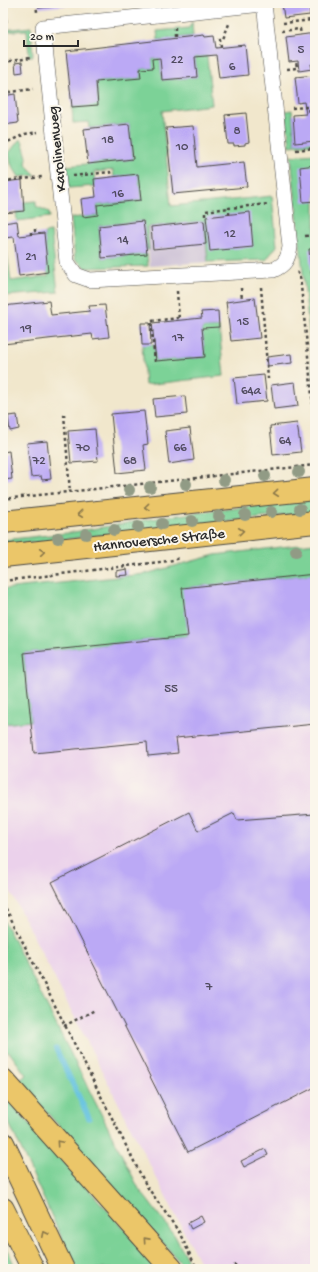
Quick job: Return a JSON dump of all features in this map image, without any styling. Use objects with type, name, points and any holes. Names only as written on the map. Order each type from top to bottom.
[{"type":"main road","points":[[3,522],[315,489]]},
{"type":"main road","name":"Hannoversche Straße","points":[[3,556],[315,522]]},
{"type":"main road","points":[[3,1080],[172,1269]]},
{"type":"main road","points":[[3,1142],[63,1269]]},
{"type":"main road","points":[[3,1209],[33,1269]]},
{"type":"street","name":"Karolinenweg","points":[[264,4],[290,247],[288,259],[281,267],[273,270],[90,280],[76,275],[67,262],[43,27],[264,4]]},
{"type":"path","points":[[221,47],[220,39],[223,39],[237,7]]},
{"type":"path","points":[[267,29],[313,20]]},
{"type":"path","points":[[267,29],[300,29],[301,34]]},
{"type":"path","points":[[3,62],[46,56]]},
{"type":"path","points":[[3,93],[49,87]]},
{"type":"path","points":[[275,110],[308,107],[309,114]]},
{"type":"path","points":[[3,144],[25,134],[54,130]]},
{"type":"path","points":[[3,181],[58,175],[66,177],[110,172],[111,177]]},
{"type":"path","points":[[205,216],[205,211],[285,202]]},
{"type":"path","points":[[229,208],[229,214]]},
{"type":"path","points":[[31,235],[31,232],[35,231],[34,227]]},
{"type":"path","points":[[288,259],[300,276],[315,426]]},
{"type":"path","points":[[260,270],[268,379]]},
{"type":"path","points":[[155,362],[151,321],[179,319],[175,275]]},
{"type":"path","points":[[64,414],[70,493]]},
{"type":"path","points":[[3,499],[70,493],[315,465]]},
{"type":"path","points":[[3,903],[64,1026],[146,1185],[179,1232],[197,1269]]},
{"type":"path","points":[[64,1026],[95,1010]]},
{"type":"path","points":[[235,1264],[235,1269]]},
{"type":"shaded area","points":[[204,221],[208,262],[150,266],[146,227]]},
{"type":"shaded area","points":[[315,543],[315,1269],[203,1269],[3,877],[3,589],[145,574],[215,555]]},
{"type":"green space","points":[[192,22],[193,36],[158,40],[157,31],[189,28]]},
{"type":"green space","points":[[31,27],[33,56],[29,56],[27,30],[3,32],[3,30]]},
{"type":"green space","points":[[207,56],[212,105],[162,111],[171,206],[272,196],[277,246],[266,260],[208,262],[204,221],[147,227],[149,250],[147,250],[143,221],[99,226],[102,258],[147,254],[148,266],[86,268],[75,259],[71,218],[98,215],[97,205],[141,200],[138,175],[114,177],[113,170],[94,172],[95,186],[69,188],[67,166],[133,159],[129,124],[89,128],[88,122],[73,123],[72,107],[98,104],[96,82],[141,78],[140,69],[152,68],[152,59],[160,58],[162,80],[197,77],[195,57]]},
{"type":"green space","points":[[292,110],[295,143],[315,141],[315,144],[290,146],[286,111]]},
{"type":"green space","points":[[19,140],[22,140],[27,157],[26,165],[36,175],[19,177],[11,164],[9,153]]},
{"type":"green space","points":[[315,154],[315,389],[291,156]]},
{"type":"green space","points":[[36,201],[36,206],[49,212],[50,217],[17,221],[16,212],[24,211],[24,202]]},
{"type":"green space","points":[[51,232],[58,292],[3,296],[3,254],[7,253],[11,281],[48,276],[44,233]]},
{"type":"green space","points":[[219,327],[224,376],[145,385],[142,345],[154,344],[156,361],[205,357],[202,328]]},
{"type":"green space","points":[[315,499],[315,512],[3,546],[3,540],[68,533],[170,516]]},
{"type":"green space","points":[[315,543],[315,574],[183,588],[188,636],[24,653],[31,721],[3,724],[3,589],[145,574],[215,555]]},
{"type":"green space","points":[[3,919],[139,1189],[175,1236],[192,1269],[186,1269],[19,1081],[26,1075],[10,1053],[3,1051]]},
{"type":"green space","points":[[3,1094],[160,1269],[76,1269],[3,1110]]},
{"type":"green space","points":[[3,1241],[16,1269],[3,1269]]},
{"type":"building","points":[[3,3],[5,3],[7,22],[3,22]]},
{"type":"building","points":[[38,3],[70,3],[70,5],[39,8]]},
{"type":"building","points":[[282,3],[309,3],[310,15],[284,18]]},
{"type":"building","points":[[315,33],[315,64],[311,64],[312,69],[299,71],[298,61],[289,62],[286,37]]},
{"type":"building","points":[[204,35],[205,37],[214,36],[216,48],[245,45],[248,75],[219,78],[216,55],[195,57],[197,77],[162,80],[160,58],[152,59],[153,68],[140,69],[141,78],[96,82],[98,105],[72,107],[66,51]]},
{"type":"building","points":[[22,62],[23,72],[16,73],[15,63]]},
{"type":"building","points":[[315,75],[315,101],[310,101],[312,113],[315,113],[315,141],[295,143],[293,115],[306,114],[304,102],[298,103],[295,77]]},
{"type":"building","points":[[15,94],[18,123],[3,125],[3,96]]},
{"type":"building","points":[[246,113],[249,142],[245,143],[245,145],[234,146],[234,144],[228,144],[225,115]]},
{"type":"building","points":[[129,124],[133,159],[88,164],[84,129]]},
{"type":"building","points":[[193,126],[197,167],[244,162],[247,187],[173,194],[166,128]]},
{"type":"building","points":[[315,165],[315,201],[303,202],[300,167]]},
{"type":"building","points":[[138,174],[141,200],[97,205],[98,215],[83,217],[81,199],[96,197],[94,179]]},
{"type":"building","points":[[22,180],[24,211],[3,213],[3,182]]},
{"type":"building","points":[[250,212],[253,247],[210,251],[206,217]]},
{"type":"building","points":[[17,221],[19,236],[44,233],[48,272],[19,276],[14,237],[3,238],[3,223]]},
{"type":"building","points":[[143,221],[147,254],[102,258],[99,226]]},
{"type":"building","points":[[204,221],[206,244],[153,249],[151,227]]},
{"type":"building","points":[[309,249],[315,249],[315,282],[312,282]]},
{"type":"building","points":[[255,298],[260,338],[231,341],[226,302]]},
{"type":"building","points":[[49,301],[51,315],[90,311],[89,306],[105,305],[109,337],[93,339],[92,334],[3,344],[3,306]]},
{"type":"building","points":[[218,311],[219,327],[202,328],[205,357],[156,361],[152,323],[202,318],[201,312]]},
{"type":"building","points":[[141,323],[150,323],[151,345],[142,345]]},
{"type":"building","points":[[291,354],[292,363],[268,366],[267,357]]},
{"type":"building","points":[[264,375],[267,401],[237,404],[234,378]]},
{"type":"building","points":[[295,382],[298,406],[274,409],[271,385]]},
{"type":"building","points":[[185,396],[187,414],[155,417],[153,399]]},
{"type":"building","points":[[144,411],[148,444],[143,445],[146,470],[117,473],[111,414]]},
{"type":"building","points":[[17,415],[19,429],[10,431],[8,416]]},
{"type":"building","points":[[297,423],[301,452],[273,455],[270,426]]},
{"type":"building","points":[[190,428],[194,460],[169,464],[165,431]]},
{"type":"building","points":[[95,429],[98,461],[71,463],[68,431]]},
{"type":"building","points":[[47,441],[51,479],[42,480],[41,476],[31,477],[27,443]]},
{"type":"building","points":[[9,451],[12,479],[3,480],[3,452]]},
{"type":"building","points":[[127,569],[128,575],[116,576],[116,571]]},
{"type":"building","points":[[315,574],[315,724],[176,738],[178,753],[148,756],[147,742],[34,753],[24,653],[188,636],[182,588]]},
{"type":"building","points":[[189,812],[198,831],[234,813],[237,820],[315,814],[315,1087],[188,1152],[52,882]]},
{"type":"building","points":[[265,1149],[268,1155],[244,1167],[241,1161]]},
{"type":"building","points":[[201,1216],[204,1222],[191,1229],[188,1223]]},
{"type":"waterway","points":[[56,1049],[89,1118]]}]
